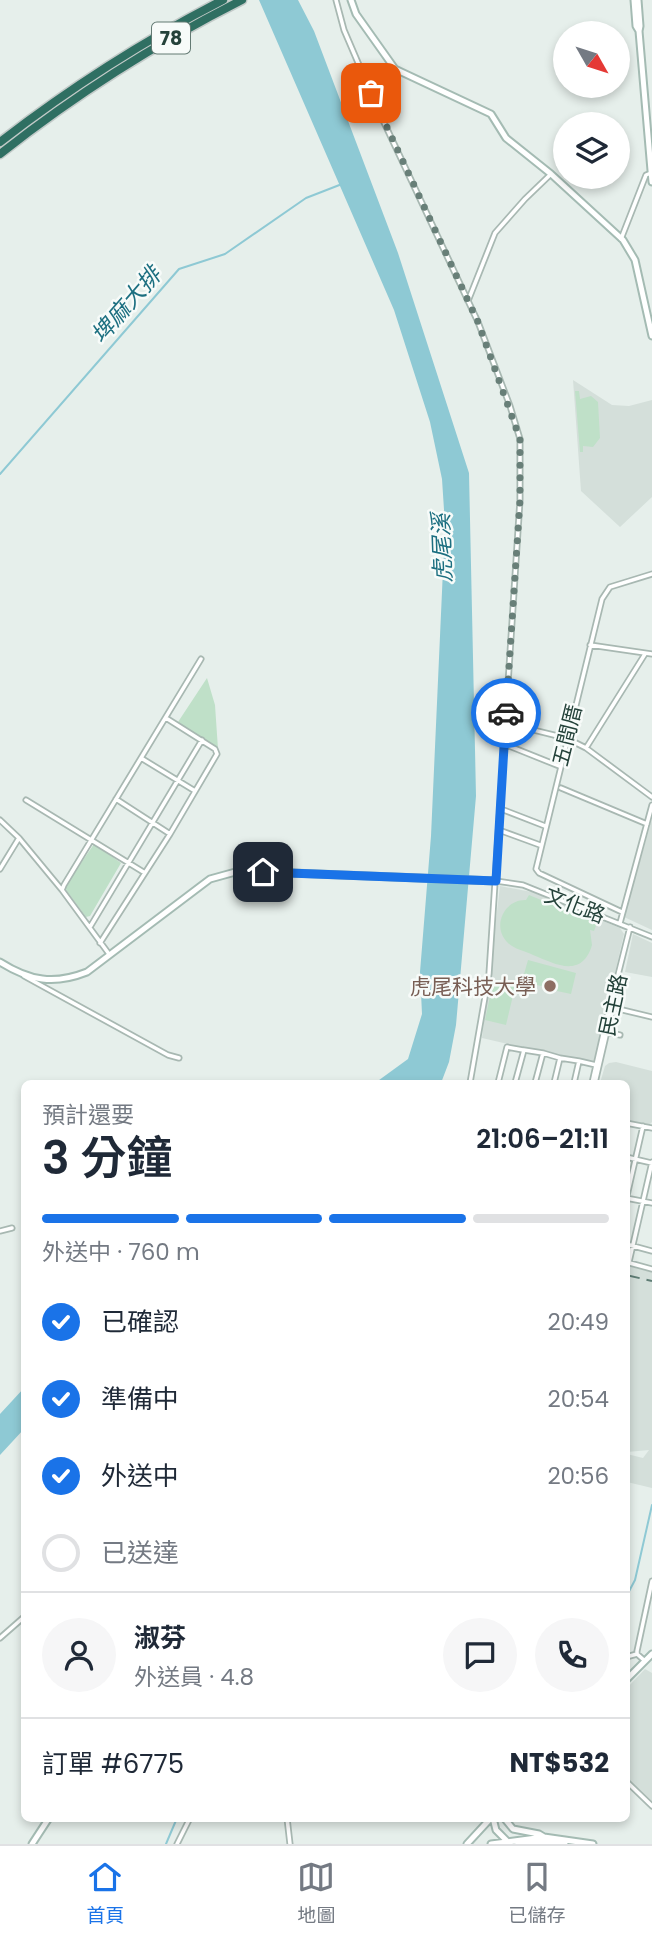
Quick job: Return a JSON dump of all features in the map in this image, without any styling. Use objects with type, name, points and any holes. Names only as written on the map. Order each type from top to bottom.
[{"type":"highway","name":"78","points":[[0,154],[147,42],[223,0]]},
{"type":"highway","name":"78","points":[[0,142],[49,105],[242,0]]},
{"type":"street","points":[[336,0],[344,30],[375,102],[468,301],[510,406],[520,439],[520,500],[488,985],[471,1080]]},
{"type":"street","points":[[351,0],[356,15],[395,69],[491,114],[506,138],[551,174],[621,239],[635,260],[652,336]]},
{"type":"street","points":[[636,0],[636,26],[639,31],[652,181]]},
{"type":"street","points":[[621,239],[646,175],[651,173]]},
{"type":"street","points":[[468,301],[495,233],[551,174]]},
{"type":"street","name":"五間厝","points":[[545,825],[599,605],[610,587],[652,574]]},
{"type":"street","points":[[590,645],[652,654]]},
{"type":"street","points":[[586,748],[645,654]]},
{"type":"street","points":[[62,890],[201,659]]},
{"type":"street","points":[[100,943],[170,834],[217,754],[215,749],[166,718]]},
{"type":"street","points":[[505,723],[566,738],[586,748],[652,797]]},
{"type":"street","points":[[90,927],[202,740]]},
{"type":"street","points":[[504,744],[559,766]]},
{"type":"street","points":[[141,758],[195,791]]},
{"type":"street","points":[[561,788],[647,824]]},
{"type":"street","points":[[116,799],[170,834]]},
{"type":"street","points":[[26,800],[145,873]]},
{"type":"street","points":[[620,923],[652,805]]},
{"type":"street","points":[[500,809],[545,825]]},
{"type":"street","points":[[0,820],[19,838],[62,890],[109,954]]},
{"type":"street","name":"文化路","points":[[545,825],[536,869],[539,873],[622,912]]},
{"type":"street","points":[[499,830],[540,845]]},
{"type":"street","points":[[0,869],[19,838]]},
{"type":"street","points":[[24,976],[37,979],[72,978],[87,972],[210,879],[239,872],[496,881]]},
{"type":"street","name":"文化路","points":[[496,881],[523,885],[652,937]]},
{"type":"street","name":"民主路","points":[[594,1080],[630,927]]},
{"type":"street","points":[[0,962],[168,1055],[179,1058]]},
{"type":"street","points":[[610,1006],[652,1017]]},
{"type":"street","points":[[605,1032],[620,1035]]},
{"type":"street","points":[[499,1080],[508,1047],[598,1065]]},
{"type":"street","points":[[516,1080],[524,1050]]},
{"type":"street","points":[[536,1080],[543,1054]]},
{"type":"street","points":[[555,1080],[560,1058]]},
{"type":"street","points":[[575,1080],[579,1061]]},
{"type":"street","points":[[630,1124],[652,1128]]},
{"type":"street","points":[[630,1184],[643,1126]]},
{"type":"street","points":[[630,1158],[652,1163],[630,1254]]},
{"type":"street","points":[[630,1199],[652,1203]]},
{"type":"street","points":[[0,1231],[12,1228]]},
{"type":"street","points":[[632,1246],[652,1251]]},
{"type":"street","points":[[630,1263],[652,1269]]},
{"type":"street","points":[[637,1654],[652,1581]]},
{"type":"street","points":[[0,1638],[21,1620]]},
{"type":"street","points":[[630,1656],[637,1654]]},
{"type":"street","points":[[637,1654],[647,1663]]},
{"type":"street","points":[[630,1677],[647,1663],[652,1654]]},
{"type":"street","points":[[630,1785],[652,1807]]},
{"type":"street","points":[[32,1844],[46,1822]]},
{"type":"street","points":[[177,1844],[188,1822]]},
{"type":"street","points":[[288,1822],[290,1844]]},
{"type":"street","points":[[467,1844],[488,1822]]},
{"type":"street","points":[[493,1822],[496,1830],[508,1842]]},
{"type":"street","points":[[507,1822],[513,1829],[544,1837]]},
{"type":"street","points":[[491,1844],[544,1837],[593,1844]]},
{"type":"street","points":[[518,1844],[565,1844]]},
{"type":"shaded area","points":[[573,380],[612,405],[629,406],[652,400],[652,497],[620,527],[581,491]]},
{"type":"shaded area","points":[[652,819],[652,930],[624,917]]},
{"type":"shaded area","name":"虎尾科技大學","points":[[500,886],[532,892],[620,928],[624,934],[594,1064],[482,1038]]},
{"type":"shaded area","points":[[633,934],[652,943],[652,977],[625,972]]},
{"type":"shaded area","points":[[616,1062],[652,1071],[652,1122],[648,1126],[630,1122],[630,1080],[601,1080],[605,1066]]},
{"type":"shaded area","points":[[630,1267],[652,1272],[652,1488],[630,1483],[630,1455],[643,1458],[649,1450],[630,1452]]},
{"type":"shaded area","points":[[645,1669],[652,1673],[652,1802],[630,1782],[630,1685]]},
{"type":"green space","points":[[575,391],[579,391],[580,399],[591,396],[598,402],[600,438],[593,447],[583,446],[583,452],[580,452]]},
{"type":"green space","points":[[207,678],[215,705],[218,749],[178,722]]},
{"type":"green space","points":[[94,844],[121,863],[90,916],[86,917],[66,890],[66,885]]},
{"type":"green space","points":[[529,895],[597,923],[594,931],[590,930],[592,945],[582,962],[559,965],[516,948],[503,937],[500,922],[502,915],[512,904],[526,900]]},
{"type":"green space","points":[[528,960],[576,973],[571,994],[557,991],[559,982],[556,990],[522,981]]},
{"type":"green space","points":[[493,982],[515,987],[506,1025],[485,1020]]},
{"type":"water","points":[[259,0],[298,0],[314,31],[398,253],[469,473],[476,796],[456,1025],[449,1062],[442,1080],[379,1080],[408,1059],[422,1014],[420,972],[431,836],[445,525],[442,479],[430,422],[394,310]]},
{"type":"water","points":[[21,1391],[21,1432],[0,1455],[0,1414]]},
{"type":"waterway","name":"埤麻大排","points":[[0,474],[179,269],[225,254],[306,198],[342,184]]},
{"type":"waterway","points":[[630,1589],[635,1580],[652,1505]]},
{"type":"waterway","points":[[166,1844],[175,1822]]},
{"type":"railway","points":[[630,1276],[652,1281]]},
{"type":"way so far","points":[[371,93],[478,322],[520,439],[520,500],[506,713]]},
{"type":"place","name":"虎尾科技大學","points":[[550,986]]},
{"type":"route","points":[[263,872],[496,881],[506,713]]},
{"type":"water label","name":"虎尾溪","points":[[442,548]]}]
